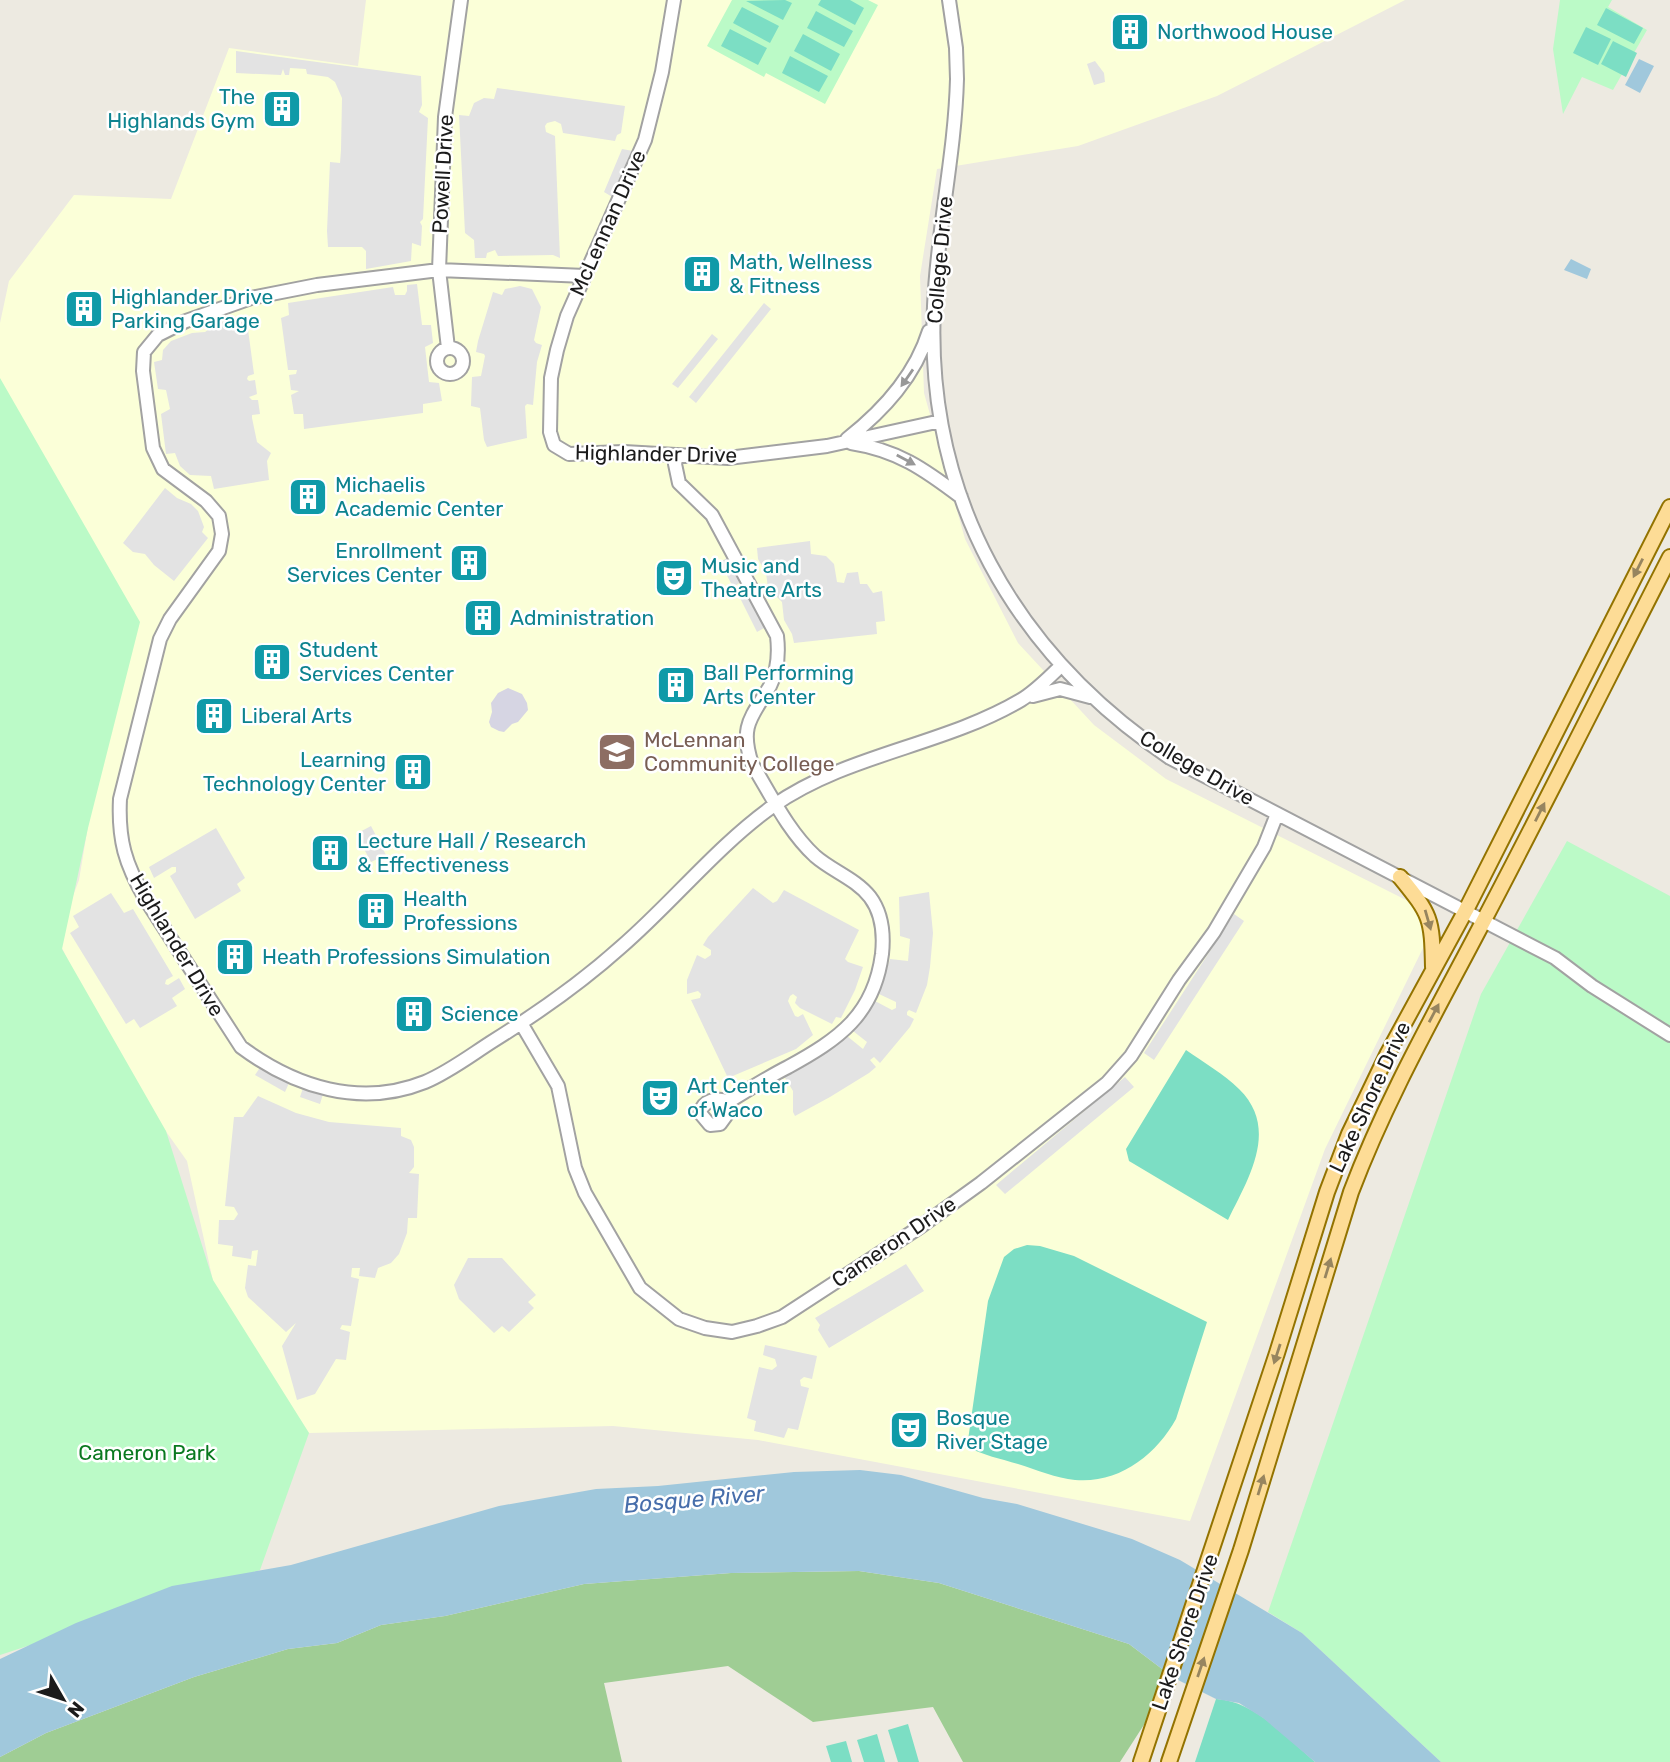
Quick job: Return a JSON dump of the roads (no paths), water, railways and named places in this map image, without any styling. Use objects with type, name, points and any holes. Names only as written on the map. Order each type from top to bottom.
[{"type":"main road","name":"Lake Shore Drive","points":[[1141,1762],[1216,1542],[1338,1162],[1388,1053],[1466,910],[1670,507]]},
{"type":"main road","name":"Lake Shore Drive","points":[[1169,1762],[1241,1550],[1348,1202],[1367,1149],[1416,1047],[1670,557]]},
{"type":"main road","points":[[1400,877],[1424,907],[1429,918],[1433,971]]},
{"type":"street","name":"Powell Drive","points":[[448,348],[439,270],[445,117],[461,0]]},
{"type":"street","name":"McLennan Drive","points":[[554,445],[550,432],[551,378],[567,316],[646,140],[662,72],[674,0]]},
{"type":"street","name":"College Drive","points":[[949,0],[956,48],[956,104],[933,316],[934,365],[941,421],[961,497],[977,537],[1010,599],[1061,666],[1092,697],[1141,738],[1171,758],[1555,958],[1592,986],[1670,1035]]},
{"type":"street","name":"Highlander Drive","points":[[585,276],[439,270],[317,285],[251,298],[186,321],[158,335],[144,352],[143,371],[153,447],[163,469],[206,501],[219,516],[222,534],[219,551],[174,613],[160,639],[120,799],[122,847],[132,877],[231,1034],[242,1047],[260,1061],[328,1091],[357,1095],[425,1082],[548,1006],[622,947],[740,834],[777,804],[840,770],[974,724],[1023,699],[1044,684],[1061,666]]},
{"type":"street","points":[[844,442],[886,404],[906,379],[922,353],[933,316]]},
{"type":"street","name":"Highlander Drive","points":[[554,445],[569,454],[624,452],[728,458],[844,442],[941,421]]},
{"type":"street","name":"Highlander Drive","points":[[844,442],[872,446],[901,456],[961,497]]},
{"type":"street","points":[[677,455],[675,464],[679,483],[712,515],[777,636],[779,650],[775,673],[758,701],[747,731],[747,750],[752,764],[799,839],[817,858],[851,880],[870,897],[882,927],[880,971],[864,1009],[850,1026],[810,1055],[728,1101]]},
{"type":"street","name":"Highlander Drive","points":[[1023,699],[1060,689],[1092,697]]},
{"type":"street","name":"Cameron Drive","points":[[521,1023],[558,1086],[575,1168],[585,1193],[640,1288],[679,1319],[705,1328],[732,1332],[757,1326],[782,1317],[920,1227],[1011,1160],[1107,1083],[1130,1056],[1214,932],[1264,847],[1277,814]]},
{"type":"water","points":[[1639,59],[1654,66],[1640,93],[1625,85]]},
{"type":"water","points":[[1571,259],[1591,269],[1587,279],[1564,270]]},
{"type":"water","name":"Bosque River","points":[[860,1470],[901,1475],[983,1498],[1017,1504],[1132,1539],[1180,1560],[1302,1633],[1441,1762],[1315,1762],[1263,1718],[1239,1703],[1216,1699],[1174,1678],[1129,1644],[939,1583],[859,1571],[731,1573],[584,1584],[445,1616],[381,1625],[337,1643],[288,1649],[194,1677],[46,1733],[0,1757],[0,1659],[76,1623],[172,1586],[291,1565],[499,1506],[596,1489],[658,1486],[794,1472]]},
{"type":"place","name":"Northwood House","points":[[1130,32]]},
{"type":"place","name":"The Highlands Gym","points":[[282,109]]},
{"type":"place","name":"Math, Wellness & Fitness","points":[[702,274]]},
{"type":"place","name":"Highlander Drive Parking Garage","points":[[84,309]]},
{"type":"place","name":"Michaelis Academic Center","points":[[308,497]]},
{"type":"place","name":"Enrollment Services Center","points":[[469,563]]},
{"type":"place","name":"Music and Theatre Arts","points":[[674,578]]},
{"type":"place","name":"Administration","points":[[483,618]]},
{"type":"place","name":"Student Services Center","points":[[272,662]]},
{"type":"place","name":"Ball Performing Arts Center","points":[[676,685]]},
{"type":"place","name":"Liberal Arts","points":[[214,716]]},
{"type":"place","name":"McLennan Community College","points":[[617,752]]},
{"type":"place","name":"Learning Technology Center","points":[[413,772]]},
{"type":"place","name":"Lecture Hall / Research & Effectiveness","points":[[330,853]]},
{"type":"place","name":"Health Professions","points":[[376,911]]},
{"type":"place","name":"Heath Professions Simulation","points":[[235,957]]},
{"type":"place","name":"Science","points":[[414,1014]]},
{"type":"place","name":"Art Center of Waco","points":[[660,1098]]},
{"type":"place","name":"Bosque River Stage","points":[[909,1430]]},
{"type":"park label","name":"Cameron Park","points":[[147,1453]]}]
